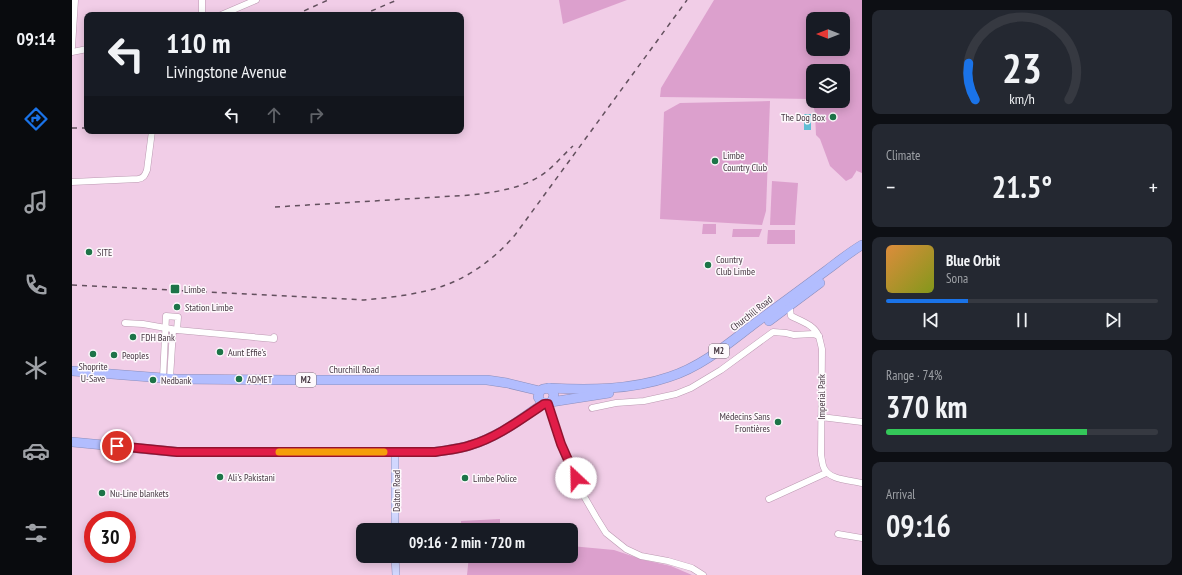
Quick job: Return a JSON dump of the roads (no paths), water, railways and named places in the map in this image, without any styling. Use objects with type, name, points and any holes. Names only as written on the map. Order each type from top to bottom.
[{"type":"highway","name":"Churchill Road","points":[[548,403],[652,386],[688,375],[716,358],[861,248]]},
{"type":"highway","name":"Churchill Road","points":[[72,371],[167,378],[487,380],[544,390],[608,388],[638,385],[670,377],[686,371],[701,363],[789,302]]},
{"type":"highway","points":[[544,390],[553,392],[554,395],[554,398],[548,403],[539,400],[538,397],[544,390]]},
{"type":"highway","name":"M2","points":[[72,442],[177,452],[435,452],[456,449],[488,438],[548,403]]},
{"type":"main road","name":"Dalton Road","points":[[395,452],[395,523]]},
{"type":"main road","points":[[396,563],[396,575]]},
{"type":"street","points":[[72,46],[75,0]]},
{"type":"street","points":[[202,0],[202,12]]},
{"type":"street","points":[[227,12],[256,0]]},
{"type":"street","points":[[72,52],[84,50]]},
{"type":"street","points":[[72,182],[143,178],[147,170],[152,134]]},
{"type":"street","points":[[789,302],[791,316],[808,325],[816,331],[819,336]]},
{"type":"street","points":[[166,316],[178,317],[167,378],[164,351],[166,316]]},
{"type":"street","points":[[125,323],[143,324],[175,330],[274,339],[274,337]]},
{"type":"street","points":[[592,408],[616,403],[644,401],[676,394],[686,390],[721,370],[773,332],[794,335],[813,334],[819,336]]},
{"type":"street","name":"Imperial Park","points":[[819,336],[822,349],[821,455],[826,473]]},
{"type":"street","points":[[164,351],[172,352]]},
{"type":"street","points":[[548,403],[561,444],[581,490],[606,533],[626,549],[641,556],[668,561],[692,568],[703,575]]},
{"type":"street","points":[[821,417],[862,422]]},
{"type":"street","points":[[769,499],[826,473],[831,477],[862,483]]},
{"type":"street","points":[[838,534],[862,538]]},
{"type":"water","points":[[804,114],[811,114],[811,130],[804,130]]},
{"type":"railway","points":[[302,12],[328,0]]},
{"type":"railway","points":[[369,12],[397,0]]},
{"type":"railway","points":[[72,285],[364,300],[415,293],[434,289],[454,282],[483,265],[500,251],[515,235],[687,0]]},
{"type":"railway","points":[[72,128],[84,128]]},
{"type":"railway","points":[[275,207],[471,195],[501,191],[520,186],[538,177],[550,169],[573,146]]},
{"type":"place","name":"The Dog Box","points":[[833,117]]},
{"type":"place","name":"Limbe Country Club","points":[[715,161]]},
{"type":"place","name":"SITE","points":[[89,252]]},
{"type":"place","name":"Country Club Limbe","points":[[708,265]]},
{"type":"place","name":"Limbe","points":[[175,289]]},
{"type":"place","name":"Station Limbe","points":[[177,307]]},
{"type":"place","name":"FDH Bank","points":[[133,337]]},
{"type":"place","name":"Aunt Effie's","points":[[220,352]]},
{"type":"place","name":"Shoprite U-Save","points":[[93,354]]},
{"type":"place","name":"Peoples","points":[[114,355]]},
{"type":"place","name":"ADMET","points":[[239,379]]},
{"type":"place","name":"Nedbank","points":[[153,380]]},
{"type":"place","name":"Médecins Sans Frontières","points":[[778,422]]},
{"type":"place","name":"Ali's Pakistani","points":[[220,477]]},
{"type":"place","name":"Limbe Police","points":[[465,478]]},
{"type":"place","name":"Nu-Line blankets","points":[[102,493]]}]
